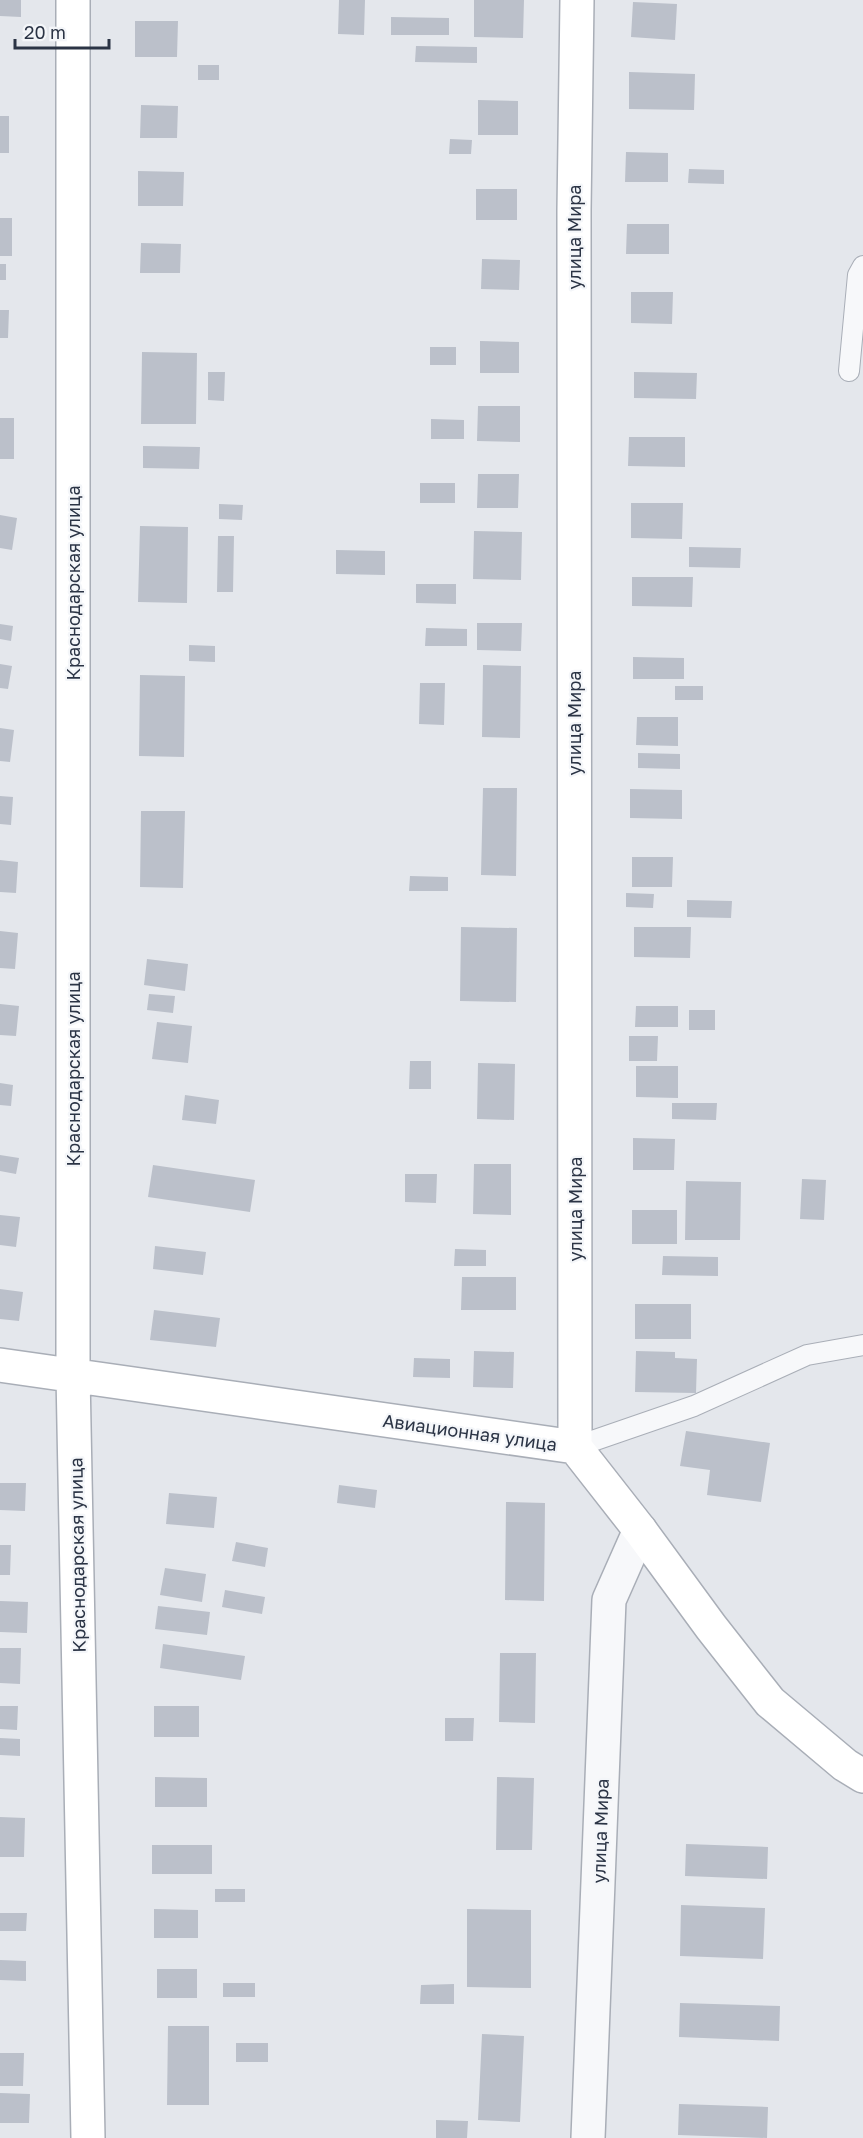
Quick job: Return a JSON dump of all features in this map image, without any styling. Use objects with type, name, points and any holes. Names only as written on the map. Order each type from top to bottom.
[{"type":"main road","name":"Краснодарская улица","points":[[73,0],[73,1375],[88,2138]]},
{"type":"main road","name":"улица Мира","points":[[575,1447],[574,210],[577,0]]},
{"type":"main road","name":"Авиационная улица","points":[[0,1365],[575,1447],[770,1702],[845,1765],[863,1776]]},
{"type":"street","name":"улица Мира","points":[[588,2138],[609,1600],[640,1530]]},
{"type":"lane","points":[[849,371],[858,275],[863,266]]},
{"type":"lane","points":[[575,1447],[694,1406],[807,1355],[863,1345]]},
{"type":"building","points":[[0,0],[21,0],[21,17],[0,16]]},
{"type":"building","points":[[339,0],[365,0],[364,35],[338,34]]},
{"type":"building","points":[[474,0],[524,0],[523,38],[474,37]]},
{"type":"building","points":[[633,2],[677,4],[675,40],[631,37]]},
{"type":"building","points":[[391,17],[449,18],[449,35],[391,35]]},
{"type":"building","points":[[135,21],[178,21],[177,57],[135,57]]},
{"type":"building","points":[[416,46],[477,47],[477,63],[415,62]]},
{"type":"building","points":[[198,65],[219,65],[219,80],[198,80]]},
{"type":"building","points":[[629,72],[695,74],[694,110],[629,109]]},
{"type":"building","points":[[478,100],[518,101],[518,135],[478,135]]},
{"type":"building","points":[[141,105],[178,106],[177,138],[140,138]]},
{"type":"building","points":[[0,116],[9,116],[9,153],[0,153]]},
{"type":"building","points":[[450,139],[472,140],[471,154],[449,154]]},
{"type":"building","points":[[626,152],[668,153],[668,182],[625,182]]},
{"type":"building","points":[[689,169],[724,170],[724,184],[688,183]]},
{"type":"building","points":[[138,171],[184,172],[183,206],[138,206]]},
{"type":"building","points":[[476,189],[517,189],[517,220],[476,220]]},
{"type":"building","points":[[0,218],[12,218],[12,256],[0,256]]},
{"type":"building","points":[[627,224],[669,224],[669,254],[626,254]]},
{"type":"building","points":[[141,243],[181,244],[180,273],[140,273]]},
{"type":"building","points":[[482,259],[520,260],[519,290],[481,289]]},
{"type":"building","points":[[0,264],[6,264],[6,280],[0,280]]},
{"type":"building","points":[[631,292],[673,292],[672,324],[631,323]]},
{"type":"building","points":[[0,310],[9,310],[8,338],[0,338]]},
{"type":"building","points":[[480,341],[519,342],[519,373],[480,373]]},
{"type":"building","points":[[430,347],[456,347],[456,365],[430,365]]},
{"type":"building","points":[[142,352],[197,353],[196,424],[141,424]]},
{"type":"building","points":[[208,372],[225,372],[224,401],[208,400]]},
{"type":"building","points":[[634,372],[697,373],[696,399],[634,398]]},
{"type":"building","points":[[478,406],[520,406],[520,442],[477,441]]},
{"type":"building","points":[[0,418],[14,418],[14,459],[0,459]]},
{"type":"building","points":[[431,419],[464,420],[464,439],[431,439]]},
{"type":"building","points":[[629,437],[685,437],[685,467],[628,466]]},
{"type":"building","points":[[143,446],[200,447],[199,469],[143,468]]},
{"type":"building","points":[[478,474],[519,474],[518,508],[477,508]]},
{"type":"building","points":[[420,483],[455,483],[455,503],[420,503]]},
{"type":"building","points":[[631,503],[683,503],[682,539],[631,538]]},
{"type":"building","points":[[219,504],[243,505],[242,520],[219,519]]},
{"type":"building","points":[[0,515],[17,518],[12,550],[0,548]]},
{"type":"building","points":[[140,526],[188,527],[187,603],[138,602]]},
{"type":"building","points":[[474,531],[522,532],[521,580],[473,579]]},
{"type":"building","points":[[218,536],[234,536],[233,592],[217,592]]},
{"type":"building","points":[[689,547],[741,548],[740,568],[689,567]]},
{"type":"building","points":[[336,550],[385,551],[385,575],[336,574]]},
{"type":"building","points":[[632,577],[693,577],[692,607],[632,606]]},
{"type":"building","points":[[416,584],[456,584],[456,604],[416,603]]},
{"type":"building","points":[[477,623],[522,623],[521,651],[477,650]]},
{"type":"building","points":[[0,624],[13,626],[11,641],[0,639]]},
{"type":"building","points":[[426,628],[467,629],[467,646],[425,646]]},
{"type":"building","points":[[189,645],[215,646],[215,662],[189,661]]},
{"type":"building","points":[[633,657],[684,658],[684,679],[633,679]]},
{"type":"building","points":[[0,664],[12,666],[8,689],[0,688]]},
{"type":"building","points":[[483,665],[521,666],[520,738],[482,737]]},
{"type":"building","points":[[140,675],[185,676],[184,757],[139,756]]},
{"type":"building","points":[[420,683],[445,683],[444,725],[419,724]]},
{"type":"building","points":[[675,686],[703,686],[703,700],[675,700]]},
{"type":"building","points":[[637,717],[678,717],[678,746],[636,745]]},
{"type":"building","points":[[0,728],[14,730],[10,762],[0,761]]},
{"type":"building","points":[[638,753],[680,754],[680,769],[638,768]]},
{"type":"building","points":[[483,788],[517,788],[516,876],[481,875]]},
{"type":"building","points":[[630,789],[682,790],[682,819],[630,818]]},
{"type":"building","points":[[0,796],[13,797],[11,825],[0,824]]},
{"type":"building","points":[[141,811],[185,811],[183,888],[140,887]]},
{"type":"building","points":[[632,857],[673,857],[672,887],[632,887]]},
{"type":"building","points":[[0,860],[18,862],[16,893],[0,892]]},
{"type":"building","points":[[410,876],[448,877],[448,891],[409,891]]},
{"type":"building","points":[[626,893],[654,894],[653,908],[626,907]]},
{"type":"building","points":[[687,900],[732,901],[731,918],[687,917]]},
{"type":"building","points":[[461,927],[517,928],[516,1002],[460,1001]]},
{"type":"building","points":[[634,927],[691,927],[690,958],[634,957]]},
{"type":"building","points":[[0,931],[18,933],[15,969],[0,968]]},
{"type":"building","points":[[147,959],[188,964],[185,991],[144,985]]},
{"type":"building","points":[[149,994],[175,996],[173,1013],[147,1010]]},
{"type":"building","points":[[0,1004],[19,1006],[16,1036],[0,1035]]},
{"type":"building","points":[[636,1006],[678,1006],[678,1027],[635,1027]]},
{"type":"building","points":[[689,1010],[715,1010],[715,1030],[689,1030]]},
{"type":"building","points":[[157,1022],[192,1026],[188,1063],[152,1059]]},
{"type":"building","points":[[629,1036],[658,1036],[657,1061],[629,1061]]},
{"type":"building","points":[[410,1061],[431,1061],[431,1089],[409,1089]]},
{"type":"building","points":[[478,1063],[515,1064],[514,1120],[477,1119]]},
{"type":"building","points":[[636,1066],[678,1066],[678,1098],[636,1097]]},
{"type":"building","points":[[0,1083],[13,1085],[11,1106],[0,1105]]},
{"type":"building","points":[[185,1095],[219,1100],[216,1124],[182,1120]]},
{"type":"building","points":[[672,1103],[717,1103],[716,1120],[672,1119]]},
{"type":"building","points":[[633,1138],[675,1139],[674,1170],[633,1170]]},
{"type":"building","points":[[0,1155],[19,1158],[16,1174],[0,1171]]},
{"type":"building","points":[[474,1164],[511,1164],[511,1215],[473,1214]]},
{"type":"building","points":[[153,1165],[255,1180],[250,1212],[148,1197]]},
{"type":"building","points":[[405,1174],[437,1174],[436,1203],[405,1202]]},
{"type":"building","points":[[802,1179],[826,1180],[824,1220],[800,1219]]},
{"type":"building","points":[[686,1181],[741,1182],[740,1240],[685,1240]]},
{"type":"building","points":[[632,1210],[677,1210],[677,1244],[632,1244]]},
{"type":"building","points":[[0,1215],[20,1217],[16,1247],[0,1245]]},
{"type":"building","points":[[155,1246],[206,1252],[203,1275],[153,1269]]},
{"type":"building","points":[[455,1249],[486,1250],[486,1266],[454,1266]]},
{"type":"building","points":[[663,1256],[718,1257],[718,1276],[662,1275]]},
{"type":"building","points":[[462,1277],[516,1277],[516,1310],[461,1310]]},
{"type":"building","points":[[0,1289],[23,1292],[19,1321],[0,1319]]},
{"type":"building","points":[[635,1304],[691,1304],[691,1339],[635,1339]]},
{"type":"building","points":[[154,1310],[220,1318],[216,1347],[150,1340]]},
{"type":"building","points":[[474,1351],[514,1352],[513,1388],[473,1387]]},
{"type":"building","points":[[636,1351],[675,1352],[675,1358],[697,1359],[696,1393],[635,1392]]},
{"type":"building","points":[[414,1358],[450,1359],[450,1378],[413,1377]]},
{"type":"building","points":[[686,1431],[770,1443],[761,1502],[707,1495],[710,1470],[680,1466]]},
{"type":"building","points":[[0,1483],[26,1483],[25,1511],[0,1510]]},
{"type":"building","points":[[339,1485],[377,1490],[375,1508],[337,1503]]},
{"type":"building","points":[[169,1493],[217,1497],[214,1528],[166,1524]]},
{"type":"building","points":[[506,1502],[545,1503],[544,1601],[505,1600]]},
{"type":"building","points":[[236,1542],[268,1548],[265,1567],[232,1561]]},
{"type":"building","points":[[0,1545],[11,1545],[10,1575],[0,1575]]},
{"type":"building","points":[[165,1568],[206,1574],[202,1602],[160,1595]]},
{"type":"building","points":[[225,1590],[265,1597],[262,1614],[222,1607]]},
{"type":"building","points":[[0,1601],[28,1602],[27,1633],[0,1632]]},
{"type":"building","points":[[158,1606],[210,1612],[207,1635],[155,1629]]},
{"type":"building","points":[[163,1644],[245,1656],[241,1680],[160,1668]]},
{"type":"building","points":[[0,1648],[21,1648],[20,1684],[0,1683]]},
{"type":"building","points":[[500,1653],[536,1653],[535,1723],[499,1722]]},
{"type":"building","points":[[0,1706],[18,1706],[17,1730],[0,1729]]},
{"type":"building","points":[[154,1706],[199,1706],[199,1737],[154,1737]]},
{"type":"building","points":[[445,1718],[474,1718],[473,1741],[445,1741]]},
{"type":"building","points":[[0,1738],[20,1739],[20,1756],[0,1755]]},
{"type":"building","points":[[155,1777],[207,1778],[207,1807],[155,1807]]},
{"type":"building","points":[[497,1777],[534,1778],[532,1850],[496,1850]]},
{"type":"building","points":[[0,1817],[25,1818],[24,1857],[0,1857]]},
{"type":"building","points":[[686,1844],[768,1847],[767,1879],[685,1876]]},
{"type":"building","points":[[152,1845],[212,1845],[212,1874],[152,1874]]},
{"type":"building","points":[[215,1889],[245,1889],[245,1902],[215,1902]]},
{"type":"building","points":[[681,1905],[765,1908],[763,1959],[680,1956]]},
{"type":"building","points":[[154,1909],[198,1910],[198,1938],[154,1938]]},
{"type":"building","points":[[467,1909],[531,1910],[531,1988],[467,1987]]},
{"type":"building","points":[[0,1913],[27,1913],[26,1931],[0,1931]]},
{"type":"building","points":[[0,1960],[26,1961],[26,1981],[0,1980]]},
{"type":"building","points":[[157,1969],[197,1969],[197,1998],[157,1998]]},
{"type":"building","points":[[223,1983],[255,1983],[255,1997],[223,1997]]},
{"type":"building","points":[[454,1984],[454,2004],[420,2004],[421,1985]]},
{"type":"building","points":[[680,2003],[780,2006],[779,2041],[679,2037]]},
{"type":"building","points":[[168,2026],[209,2026],[209,2105],[167,2105]]},
{"type":"building","points":[[482,2034],[524,2036],[520,2122],[478,2120]]},
{"type":"building","points":[[236,2043],[268,2043],[268,2062],[236,2062]]},
{"type":"building","points":[[0,2053],[24,2053],[23,2086],[0,2086]]},
{"type":"building","points":[[0,2093],[30,2094],[29,2123],[0,2123]]},
{"type":"building","points":[[679,2104],[768,2107],[767,2138],[678,2135]]},
{"type":"building","points":[[436,2120],[468,2121],[467,2138],[436,2138]]}]
